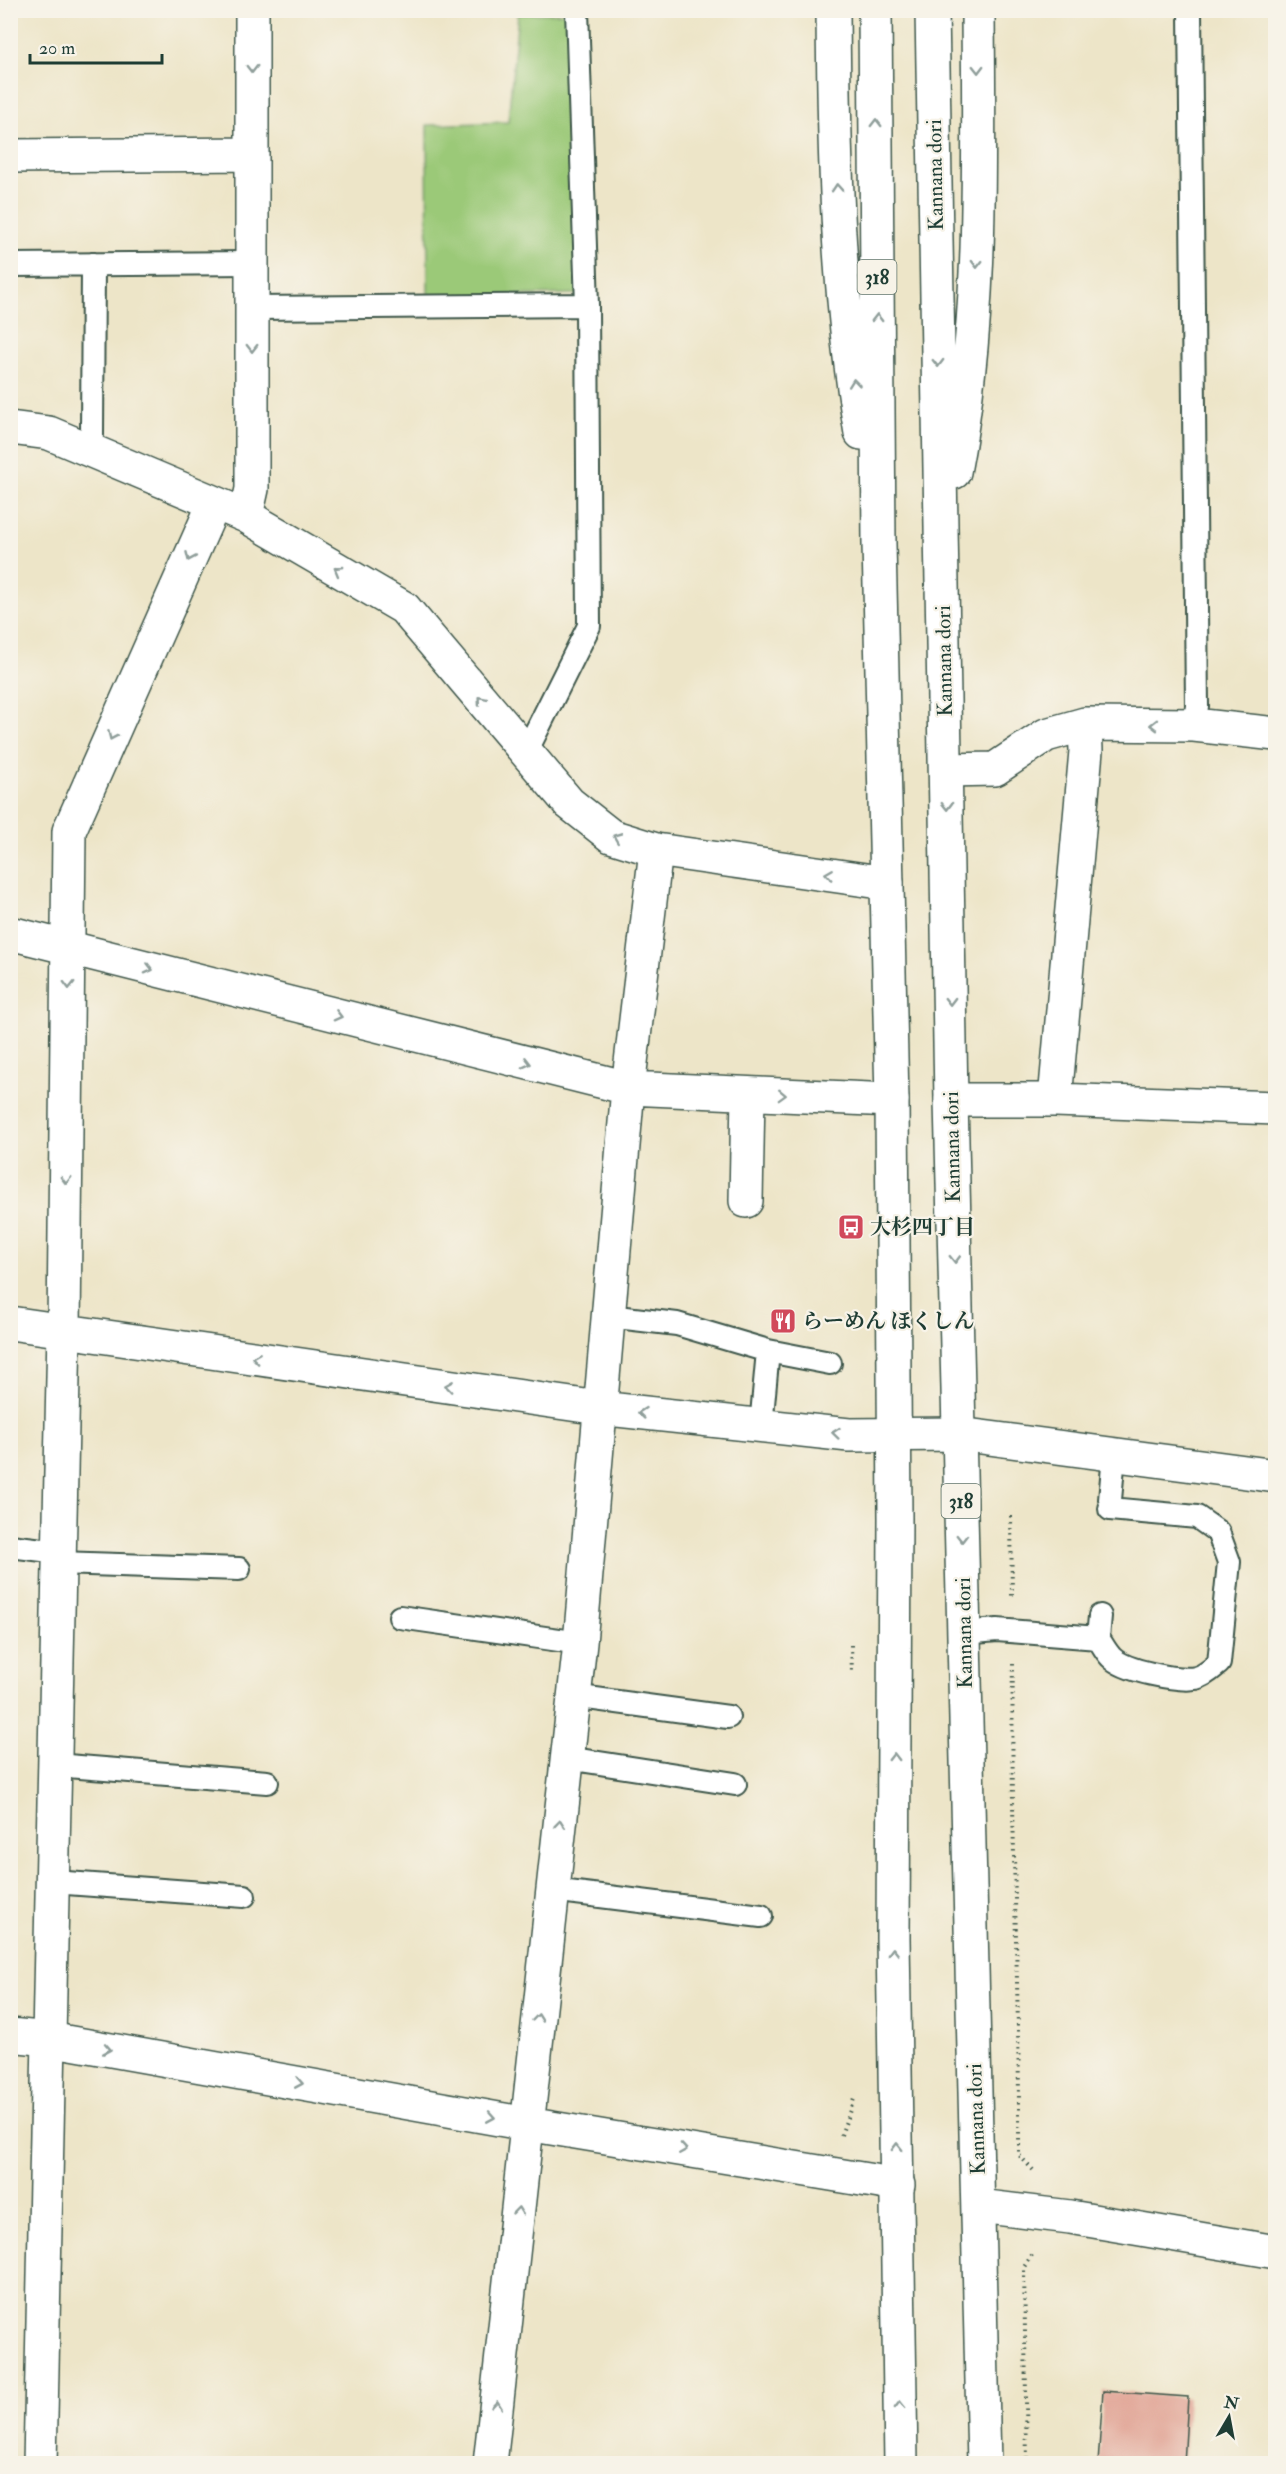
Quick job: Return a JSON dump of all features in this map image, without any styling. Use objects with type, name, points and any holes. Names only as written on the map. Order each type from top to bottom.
[{"type":"street","points":[[246,516],[252,489],[252,10]]},
{"type":"street","points":[[833,10],[834,149],[846,308],[858,415],[879,544]]},
{"type":"street","name":"318","points":[[875,10],[879,544],[892,1100],[893,1938],[901,2463]]},
{"type":"street","name":"Kannana dori","points":[[932,10],[951,1100],[984,2463]]},
{"type":"street","points":[[941,538],[965,412],[976,298],[979,143],[978,10]]},
{"type":"street","points":[[10,156],[252,154]]},
{"type":"street","points":[[10,428],[49,433],[87,451],[246,516],[404,609],[569,803],[611,836],[656,850],[887,883]]},
{"type":"street","points":[[40,2463],[64,1330],[70,949],[69,831],[214,504]]},
{"type":"street","points":[[1055,1100],[1086,751],[1085,724]]},
{"type":"street","points":[[947,770],[995,769],[1046,735],[1085,724],[1194,725],[1275,734]]},
{"type":"street","points":[[490,2463],[579,1643],[628,1088],[656,850]]},
{"type":"street","points":[[10,933],[628,1088],[892,1100]]},
{"type":"street","points":[[746,1202],[748,1094]]},
{"type":"street","points":[[951,1100],[1055,1100],[1275,1108]]},
{"type":"street","points":[[10,1323],[599,1408],[849,1434],[959,1434],[1275,1476]]},
{"type":"street","points":[[10,2035],[49,2039],[527,2124],[898,2185]]},
{"type":"street","points":[[979,2206],[1070,2217],[1275,2252]]},
{"type":"lane","points":[[526,752],[589,626],[587,305],[577,10]]},
{"type":"lane","points":[[1190,10],[1197,706],[1194,725]]},
{"type":"lane","points":[[10,266],[252,263]]},
{"type":"lane","points":[[87,451],[92,435],[93,264]]},
{"type":"lane","points":[[252,308],[587,305]]},
{"type":"lane","points":[[608,1316],[677,1324],[768,1351],[830,1363]]},
{"type":"lane","points":[[761,1426],[768,1351]]},
{"type":"lane","points":[[964,1633],[1099,1627],[1112,1658],[1127,1668],[1163,1676],[1196,1678],[1220,1663],[1229,1562],[1218,1532],[1197,1517],[1110,1505],[1114,1455]]},
{"type":"lane","points":[[10,1546],[59,1558],[239,1569]]},
{"type":"lane","points":[[400,1617],[579,1643]]},
{"type":"lane","points":[[573,1696],[728,1717]]},
{"type":"lane","points":[[567,1758],[735,1784]]},
{"type":"lane","points":[[55,1765],[267,1782]]},
{"type":"lane","points":[[53,1882],[244,1896]]},
{"type":"lane","points":[[552,1890],[761,1916]]},
{"type":"path","points":[[1011,1516],[1012,1606]]},
{"type":"path","points":[[1013,1660],[1013,1836],[1018,1992],[1019,2155],[1041,2177]]},
{"type":"path","points":[[838,2144],[856,2092]]},
{"type":"path","points":[[1027,2463],[1024,2267],[1037,2248]]},
{"type":"green space","points":[[570,13],[580,294],[428,297],[427,125],[508,122],[518,14]]},
{"type":"building","points":[[1103,2391],[1188,2397],[1184,2464],[1098,2464]]},
{"type":"place","name":"大杉四丁目","points":[[851,1227]]},
{"type":"place","name":"らーめん ほくしん","points":[[783,1321]]}]
